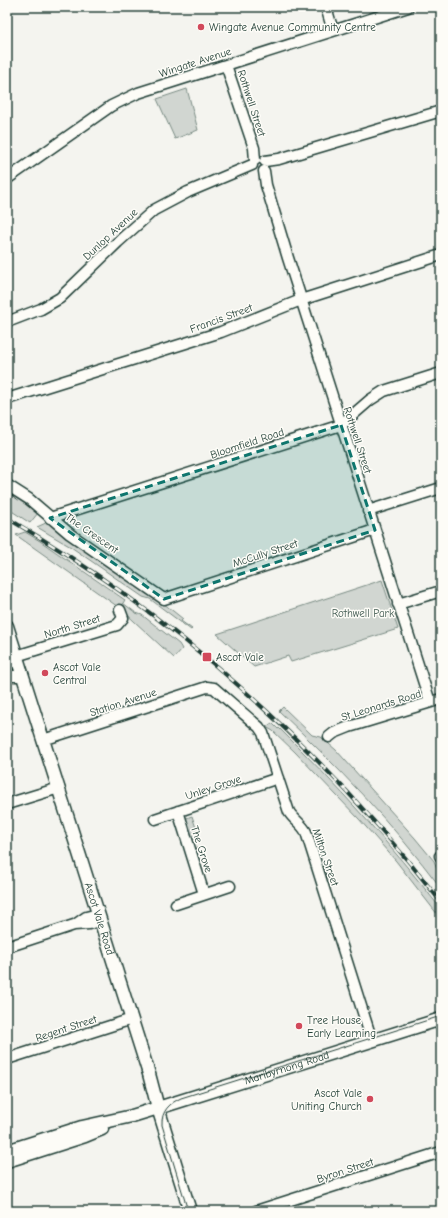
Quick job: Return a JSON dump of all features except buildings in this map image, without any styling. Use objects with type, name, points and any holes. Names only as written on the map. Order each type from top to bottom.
[{"type":"main road","name":"Ascot Vale Road","points":[[7,626],[14,660],[23,676],[59,788],[132,1019],[190,1211]]},
{"type":"main road","name":"Maribyrnong Road","points":[[7,1151],[82,1127],[132,1116],[441,1019]]},
{"type":"main road","name":"Maribyrnong Road","points":[[7,1160],[85,1136],[132,1116]]},
{"type":"street","points":[[326,7],[333,31]]},
{"type":"street","name":"Wingate Avenue","points":[[7,179],[111,106],[125,98],[408,7]]},
{"type":"street","name":"Rothwell Street","points":[[226,65],[260,165],[301,300],[430,702]]},
{"type":"street","name":"Dunlop Avenue","points":[[7,322],[41,309],[60,298],[118,242],[154,210],[188,192],[260,165],[441,111]]},
{"type":"street","name":"Francis Street","points":[[7,399],[221,332],[301,300],[441,255]]},
{"type":"street","name":"Bloomfield Road","points":[[50,518],[341,425],[370,400],[384,391],[441,373]]},
{"type":"street","name":"The Crescent","points":[[7,485],[29,499],[70,534],[164,598]]},
{"type":"street","points":[[368,511],[441,488]]},
{"type":"street","name":"McCully Street","points":[[164,598],[374,530]]},
{"type":"street","points":[[398,604],[441,591]]},
{"type":"street","name":"North Street","points":[[14,660],[117,624],[123,618],[120,610]]},
{"type":"street","points":[[7,676],[23,676]]},
{"type":"street","name":"Station Avenue","points":[[43,740],[209,687]]},
{"type":"street","name":"Milton Street","points":[[209,687],[216,690],[259,727],[263,733],[289,812],[301,824],[306,832],[372,1040]]},
{"type":"street","name":"St Leonards Road","points":[[329,737],[334,733],[349,727],[441,699]]},
{"type":"street","name":"Unley Grove","points":[[155,819],[278,778]]},
{"type":"street","points":[[7,804],[59,788]]},
{"type":"street","name":"The Grove","points":[[178,811],[204,894]]},
{"type":"street","points":[[176,904],[230,886]]},
{"type":"street","points":[[7,947],[74,925],[89,924],[99,917]]},
{"type":"street","name":"Regent Street","points":[[7,1059],[132,1019]]},
{"type":"street","name":"Byron Street","points":[[256,1211],[441,1152]]},
{"type":"highlighted area","points":[[341,425],[375,530],[164,599],[50,518]]},
{"type":"green space","points":[[187,89],[198,130],[175,139],[157,99]]},
{"type":"green space","points":[[7,492],[38,513],[30,523],[7,508]]},
{"type":"green space","points":[[48,522],[158,599],[183,619],[181,621],[192,629],[191,630],[150,599],[143,597],[71,547],[37,527]]},
{"type":"green space","points":[[25,532],[125,600],[123,603],[136,613],[142,615],[179,644],[182,649],[174,658],[121,609],[16,535]]},
{"type":"green space","name":"Rothwell Park","points":[[382,580],[398,629],[291,662],[288,656],[254,667],[217,634]]},
{"type":"green space","points":[[283,707],[312,735],[321,737],[336,750],[415,838],[434,861],[441,878],[441,888],[404,841],[364,796],[279,711]]},
{"type":"green space","points":[[272,723],[278,729],[279,728],[322,771],[383,839],[441,909],[441,919],[396,861],[359,819],[295,752],[273,731],[266,727]]},
{"type":"green space","points":[[192,816],[199,837],[190,840],[184,819]]},
{"type":"tram line","points":[[188,1211],[162,1125],[163,1116],[167,1108],[173,1102],[181,1098],[441,1016]]},
{"type":"railway","points":[[7,518],[69,556],[129,597],[187,642],[242,689],[296,739],[347,791],[441,902]]},
{"type":"place","name":"Wingate Avenue Community Centre","points":[[201,27]]},
{"type":"place","name":"Ascot Vale","points":[[207,657]]},
{"type":"place","name":"Ascot Vale Central","points":[[45,673]]},
{"type":"place","name":"Tree House Early Learning","points":[[299,1026]]},
{"type":"place","name":"Ascot Vale Uniting Church","points":[[370,1099]]}]
